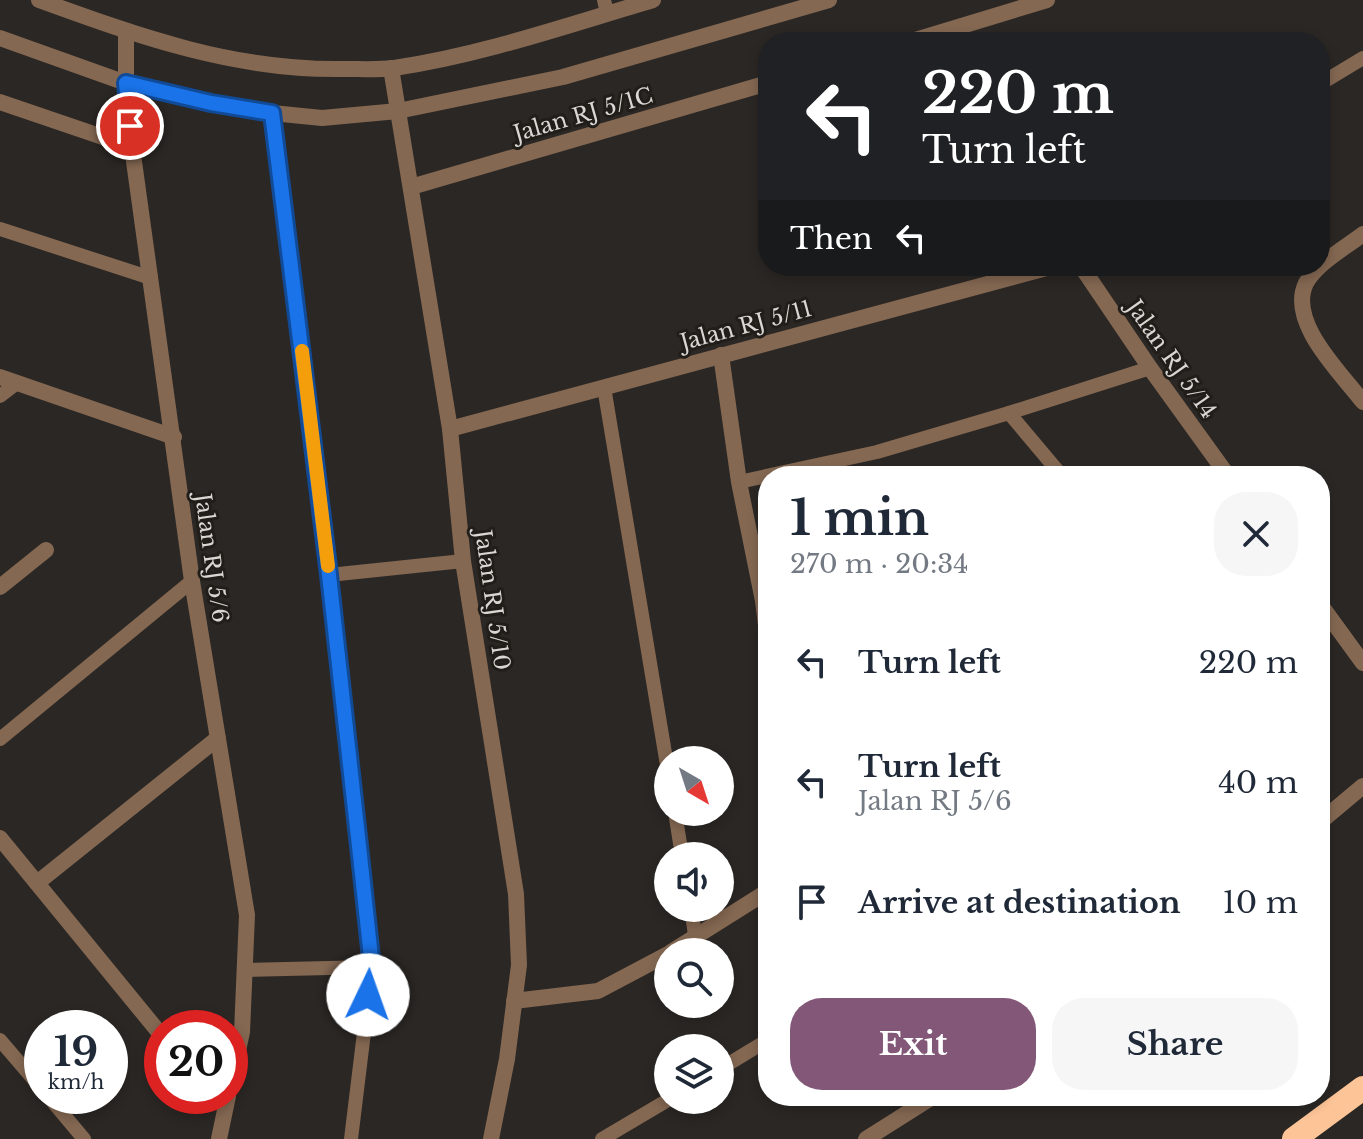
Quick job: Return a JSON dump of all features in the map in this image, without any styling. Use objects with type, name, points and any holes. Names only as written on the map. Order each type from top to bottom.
[{"type":"highway","points":[[1294,1139],[1363,1088]]},
{"type":"street","points":[[39,0],[204,55],[313,70],[391,68],[473,51],[605,7],[653,0]]},
{"type":"street","points":[[0,38],[126,83],[211,103],[322,118],[398,111],[563,77],[829,0]]},
{"type":"street","points":[[942,32],[1047,0]]},
{"type":"street","name":"Jalan RJ 5/6","points":[[126,31],[126,83],[132,147],[192,581],[247,915],[243,1010]]},
{"type":"street","name":"Jalan RJ 5/10","points":[[391,68],[450,429],[463,561],[516,894],[519,965],[507,1059],[491,1139]]},
{"type":"street","name":"Jalan RJ 5/1C","points":[[411,187],[758,86]]},
{"type":"street","points":[[0,102],[132,147]]},
{"type":"street","points":[[1330,259],[1363,234]]},
{"type":"street","name":"Jalan RJ 5/11","points":[[450,429],[1017,276]]},
{"type":"street","name":"Jalan RJ 5/14","points":[[1088,276],[1221,466]]},
{"type":"street","points":[[1313,276],[1307,282],[1302,298],[1302,312],[1310,332],[1363,402]]},
{"type":"street","points":[[721,355],[739,482],[758,566]]},
{"type":"street","points":[[0,377],[174,437]]},
{"type":"street","points":[[0,587],[46,550]]},
{"type":"street","points":[[1330,618],[1363,663]]},
{"type":"street","points":[[37,883],[218,738]]},
{"type":"street","points":[[1330,813],[1363,786]]},
{"type":"street","points":[[0,838],[144,1014]]},
{"type":"street","points":[[691,938],[758,897]]},
{"type":"street","points":[[514,1001],[598,991],[654,961]]},
{"type":"street","points":[[866,1139],[918,1106]]},
{"type":"street","points":[[219,1139],[225,1114]]},
{"type":"lane","points":[[1330,78],[1363,58]]},
{"type":"lane","points":[[272,113],[329,575],[372,967],[351,1139]]},
{"type":"lane","points":[[0,229],[151,278]]},
{"type":"lane","points":[[813,466],[877,452],[1150,368]]},
{"type":"lane","points":[[0,396],[17,383]]},
{"type":"lane","points":[[604,387],[664,746]]},
{"type":"lane","points":[[1009,413],[1054,466]]},
{"type":"lane","points":[[739,482],[758,478]]},
{"type":"lane","points":[[329,575],[463,561]]},
{"type":"lane","points":[[0,739],[192,581]]},
{"type":"lane","points":[[693,922],[695,935]]},
{"type":"lane","points":[[245,970],[372,967]]},
{"type":"lane","points":[[0,1040],[24,1068]]},
{"type":"lane","points":[[734,1061],[758,1046]]},
{"type":"lane","points":[[602,1139],[654,1108]]},
{"type":"lane","points":[[63,1114],[84,1139]]},
{"type":"slow traffic","points":[[302,351],[328,566]]},
{"type":"route","points":[[130,126],[126,83],[211,103],[272,113],[359,846],[372,967],[368,995]]}]
